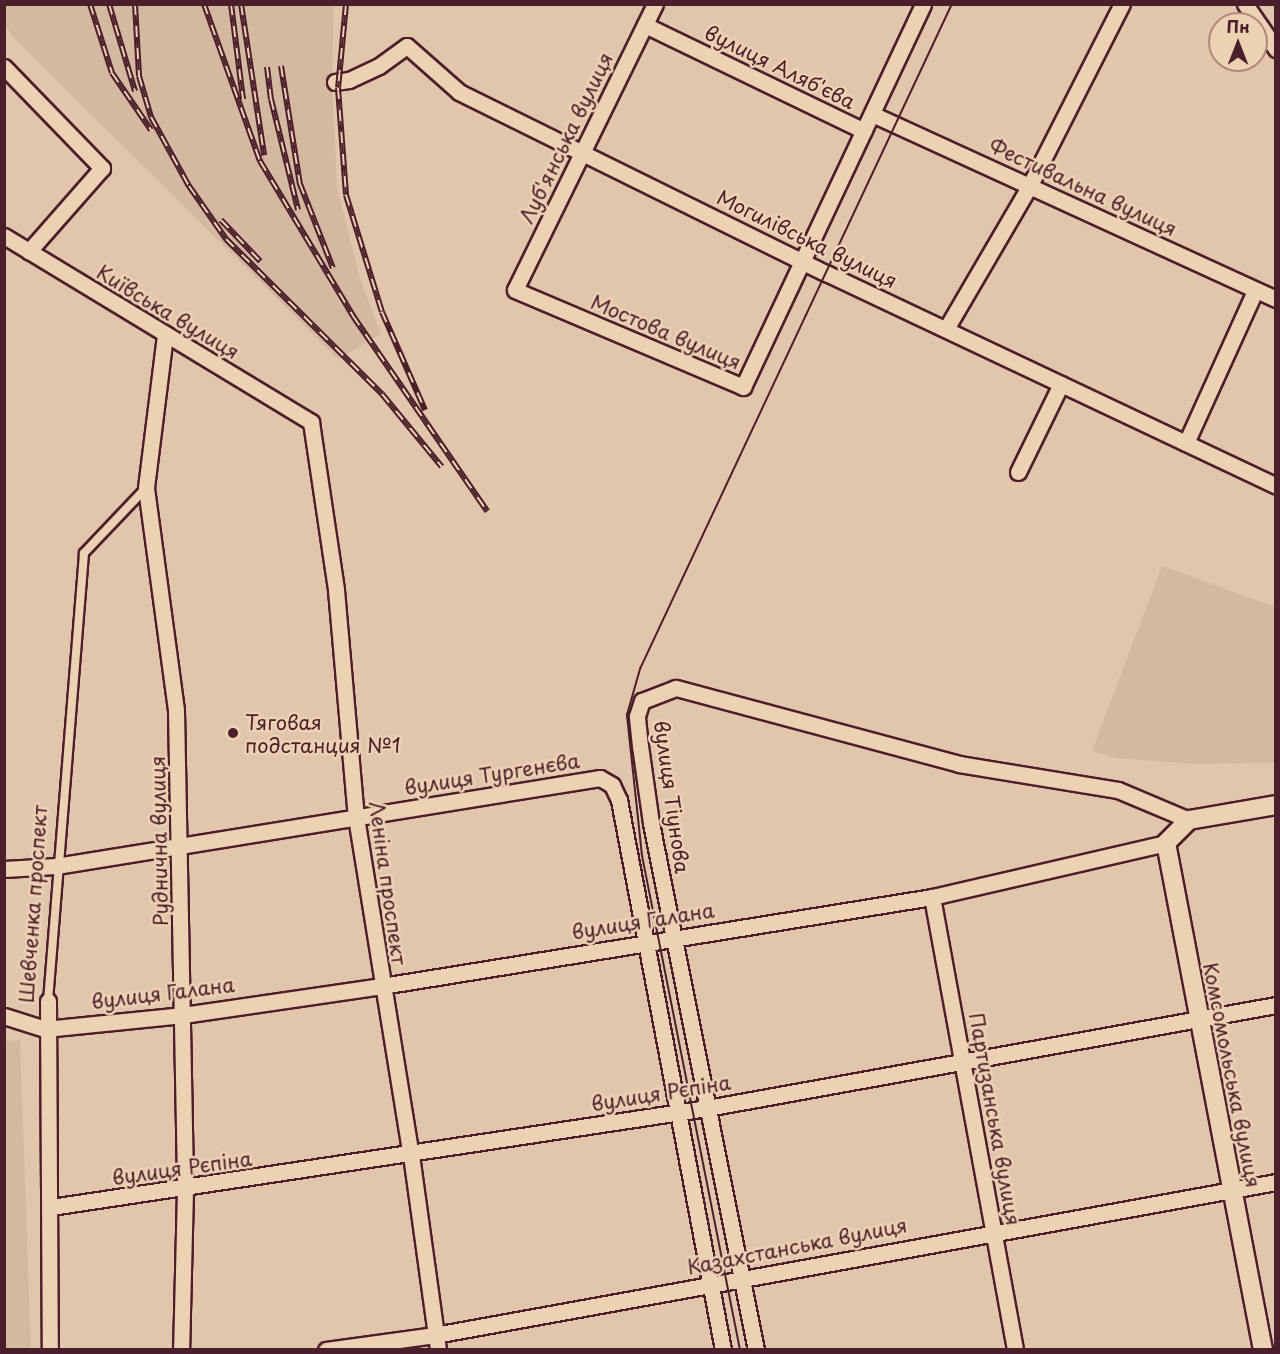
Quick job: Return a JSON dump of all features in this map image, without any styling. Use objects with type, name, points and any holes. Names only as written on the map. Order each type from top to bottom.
[{"type":"street","name":"Луб'янська вулиця","points":[[515,290],[580,152],[655,4]]},
{"type":"street","points":[[946,329],[1030,184],[1122,4]]},
{"type":"street","points":[[1245,4],[1275,49]]},
{"type":"street","name":"Мостова вулиця","points":[[515,290],[743,387],[804,262],[922,5]]},
{"type":"street","name":"вулиця Аляб'єва","points":[[645,25],[864,131]]},
{"type":"street","name":"Могилівська вулиця","points":[[335,82],[349,80],[379,66],[407,46],[459,92],[804,262],[1275,486]]},
{"type":"street","points":[[4,66],[102,168],[29,251]]},
{"type":"street","name":"Фестивальна вулиця","points":[[872,114],[1030,184],[1275,299]]},
{"type":"street","name":"Київська вулиця","points":[[4,236],[311,422]]},
{"type":"street","points":[[1186,443],[1255,291]]},
{"type":"street","name":"Руднична вулиця","points":[[165,335],[146,488],[176,711],[181,843],[185,1190],[181,1350]]},
{"type":"street","points":[[1018,472],[1061,384]]},
{"type":"street","name":"Леніна проспект","points":[[311,422],[336,590],[356,817],[411,1155],[437,1342]]},
{"type":"street","name":"вулиця Тіунова","points":[[756,1350],[651,823],[638,716],[642,701],[676,688],[959,764],[1118,790],[1189,820]]},
{"type":"street","name":"вулиця Тургенєва","points":[[4,869],[56,866],[181,843],[600,778],[612,784],[619,800],[645,943]]},
{"type":"street","points":[[1166,843],[1189,820],[1275,805]]},
{"type":"street","name":"вулиця Галана","points":[[4,1016],[45,1029],[183,1015],[382,987],[932,897],[1166,843]]},
{"type":"street","name":"Комсомольська вулиця","points":[[1166,843],[1263,1350]]},
{"type":"street","name":"Партизанська вулиця","points":[[932,897],[1015,1350]]},
{"type":"street","points":[[645,943],[723,1350]]},
{"type":"street","name":"Шевченка проспект","points":[[48,1001],[45,1029],[51,1207],[50,1350]]},
{"type":"street","name":"вулиця Рєпіна","points":[[51,1207],[185,1190],[707,1108],[1275,1005]]},
{"type":"street","name":"Казахстанська вулиця","points":[[326,1350],[437,1342],[741,1277],[1275,1182]]},
{"type":"lane","name":"Шевченка проспект","points":[[48,1001],[56,866],[84,553],[146,488]]},
{"type":"shaded area","points":[[5,5],[334,5],[332,77],[337,187],[360,278],[381,334],[338,359],[15,39],[5,25]]},
{"type":"shaded area","points":[[1162,566],[1275,607],[1275,763],[1195,764],[1115,758],[1092,751]]},
{"type":"shaded area","points":[[20,1040],[31,1349],[5,1349],[4,1041]]},
{"type":"tram line","points":[[740,1350],[642,856],[627,715],[640,669],[952,4]]},
{"type":"railway","points":[[90,4],[112,73],[151,130]]},
{"type":"railway","points":[[109,4],[135,91]]},
{"type":"railway","points":[[135,4],[139,76],[151,117],[189,186],[226,239],[382,394],[442,467]]},
{"type":"railway","points":[[204,4],[260,161],[353,316],[487,511]]},
{"type":"railway","points":[[231,4],[243,99]]},
{"type":"railway","points":[[241,4],[264,155]]},
{"type":"railway","points":[[346,4],[338,88],[346,195],[382,312],[425,410]]},
{"type":"railway","points":[[281,66],[300,184],[333,268]]},
{"type":"railway","points":[[267,67],[271,99],[298,210]]},
{"type":"railway","points":[[221,220],[260,261]]},
{"type":"place","name":"Тяговая подстанция №1","points":[[233,733]]}]
